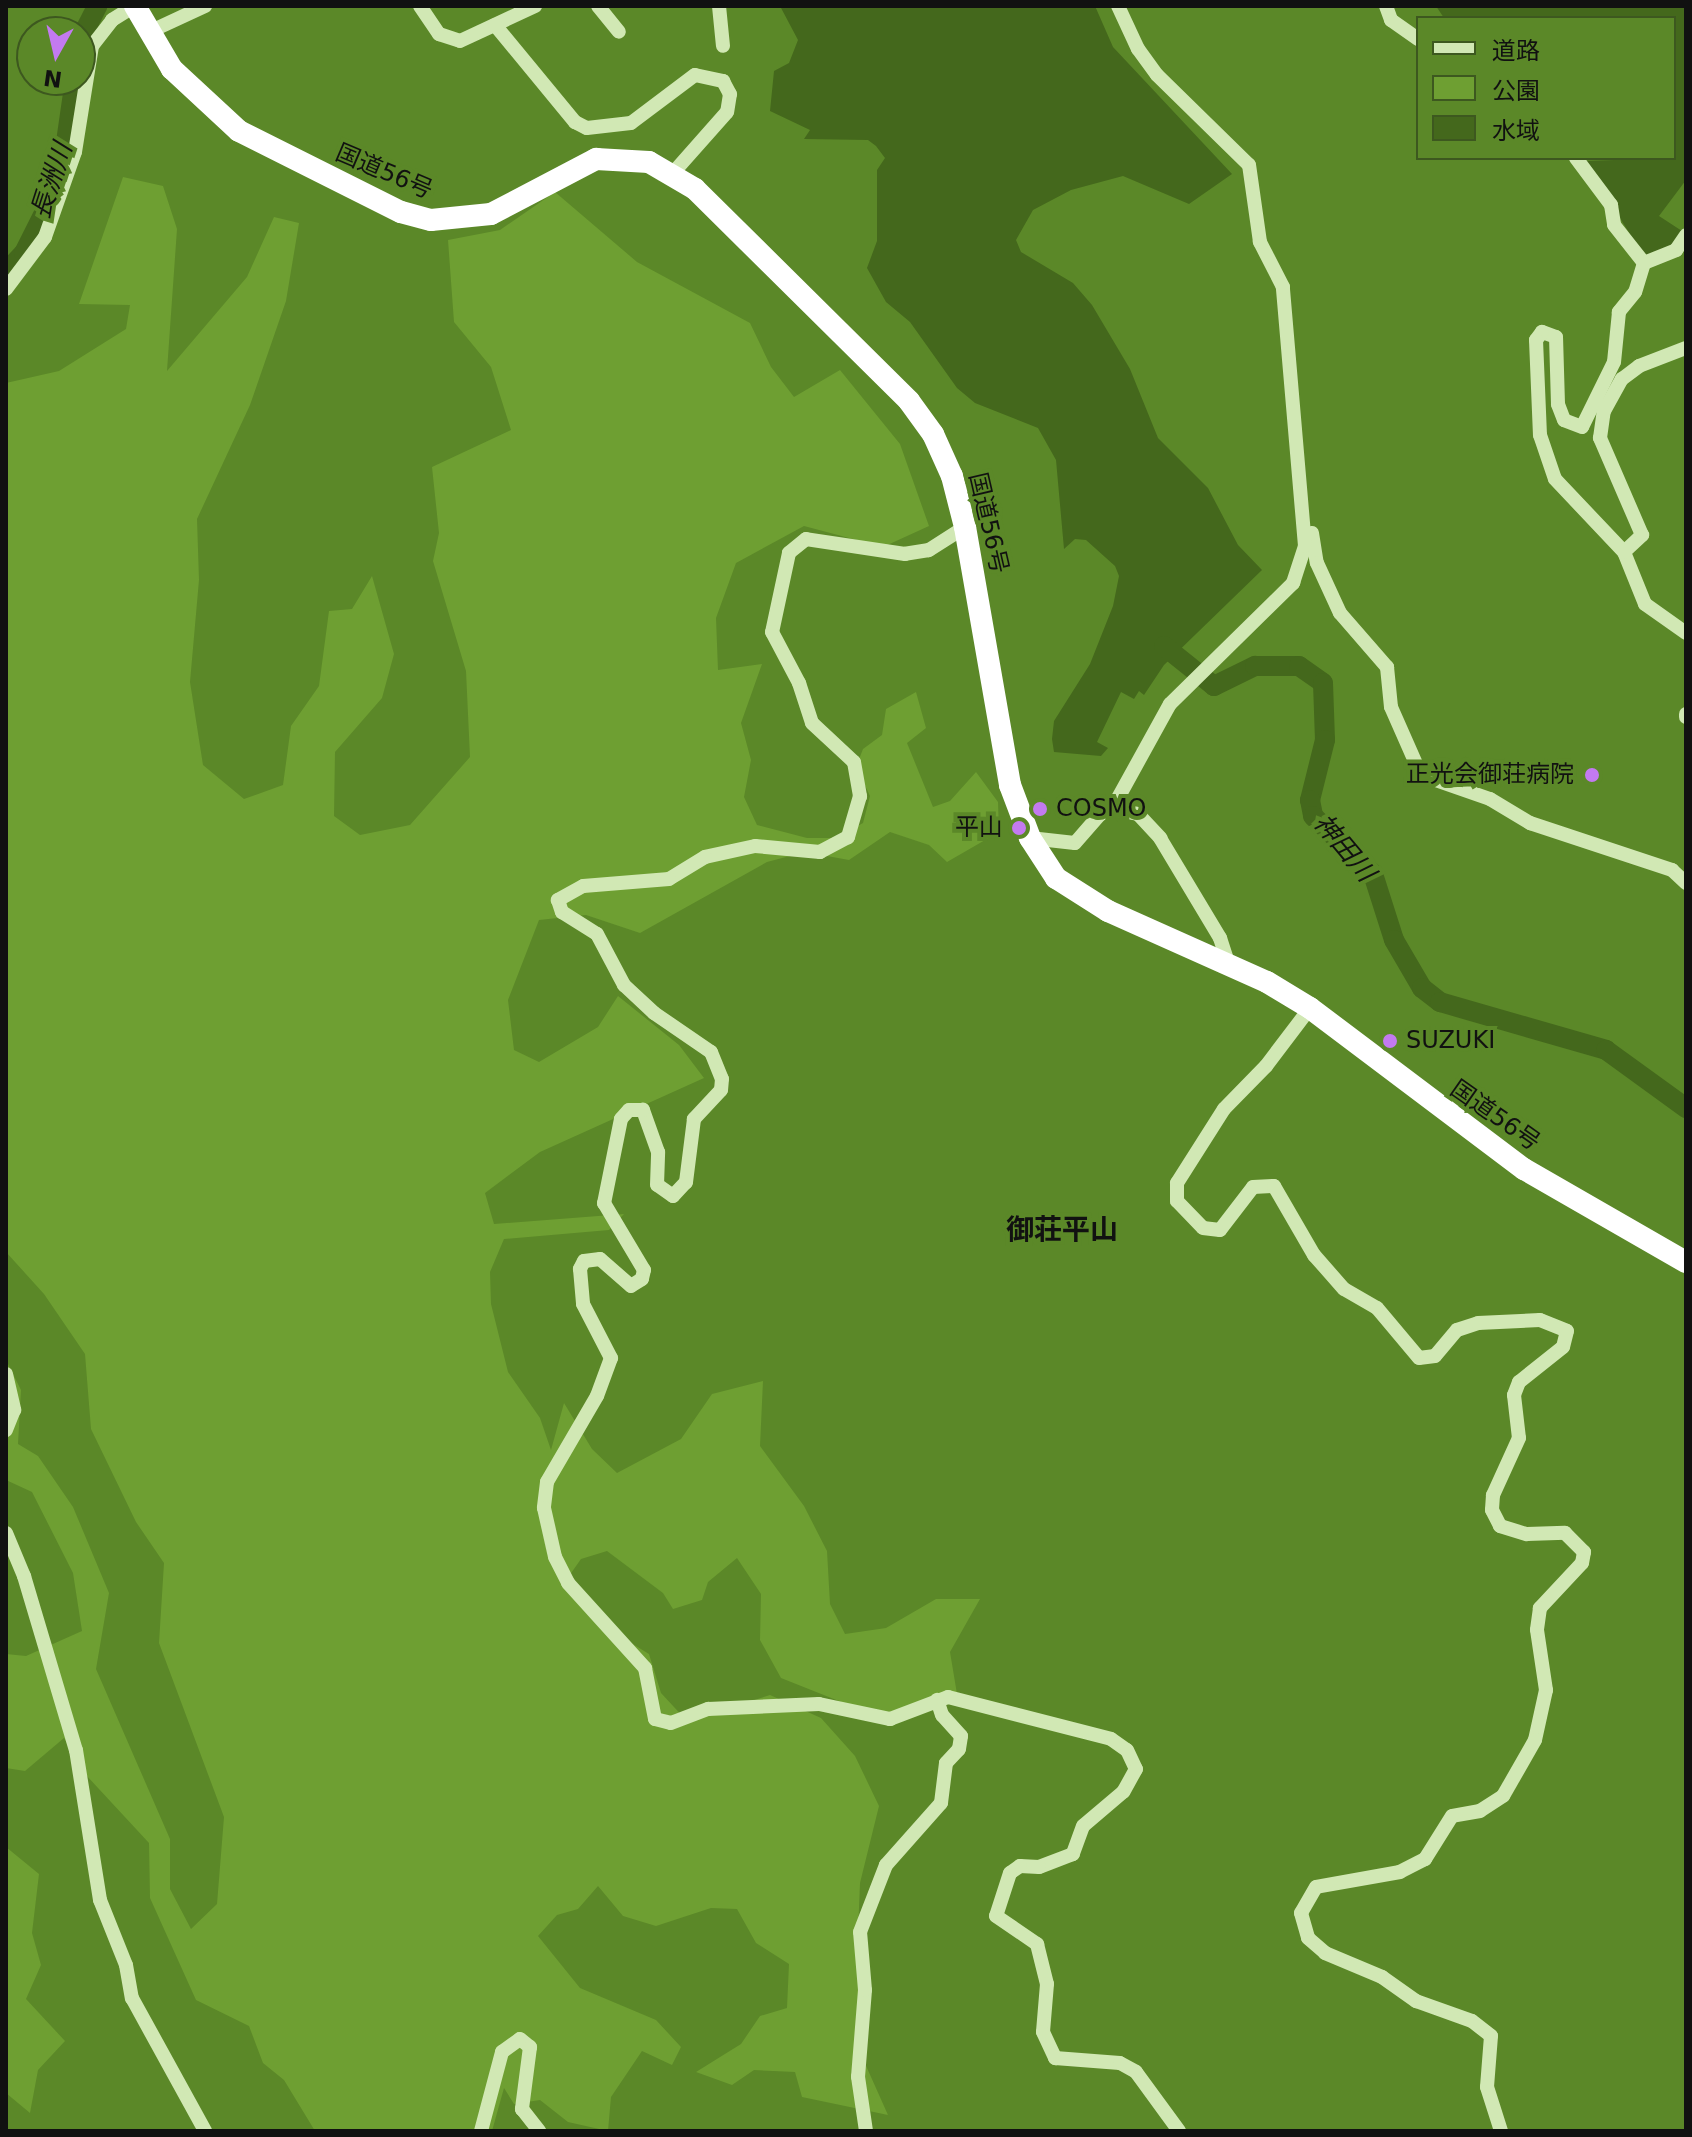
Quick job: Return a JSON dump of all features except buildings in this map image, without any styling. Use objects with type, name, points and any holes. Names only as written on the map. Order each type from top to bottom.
[{"type":"highway","name":"国道56号","points":[[134,6],[172,69],[239,131],[401,212],[442,220],[491,214],[596,159],[623,158],[674,172],[909,401],[939,448],[965,527],[1010,785],[1030,838],[1056,878],[1108,911],[1228,963],[1310,1008],[1524,1169],[1686,1262]]},
{"type":"street","points":[[6,289],[45,237],[75,152],[92,46],[112,20],[134,6]]},
{"type":"street","points":[[149,32],[205,6]]},
{"type":"street","points":[[420,6],[439,34],[460,41],[535,6]]},
{"type":"street","points":[[598,6],[619,32]]},
{"type":"street","points":[[719,6],[723,46]]},
{"type":"street","points":[[1112,809],[1170,704],[1293,583],[1305,546],[1283,287],[1260,242],[1249,165],[1157,75],[1138,49],[1118,6]]},
{"type":"street","points":[[1386,6],[1391,20],[1416,38]]},
{"type":"street","points":[[495,25],[575,122],[587,128],[631,123],[695,75],[723,81],[730,94],[727,112],[674,172]]},
{"type":"street","points":[[1577,160],[1611,205],[1614,225],[1644,263]]},
{"type":"street","points":[[1644,263],[1676,250],[1686,235]]},
{"type":"street","points":[[1644,263],[1635,292],[1619,312],[1614,362],[1582,427],[1564,420],[1558,404],[1556,337],[1542,332],[1536,340],[1538,410],[1548,463],[1555,479],[1624,552],[1645,604],[1686,633]]},
{"type":"street","points":[[1624,552],[1642,535],[1600,438],[1604,411],[1622,379],[1686,348]]},
{"type":"street","points":[[1301,478],[1317,563],[1340,613],[1387,667],[1391,707],[1421,775],[1490,799],[1530,823],[1672,870],[1686,883]]},
{"type":"street","points":[[965,527],[917,552],[871,551],[806,539],[789,553],[772,632],[799,683],[812,723],[854,762],[860,796],[848,837],[820,852],[755,846],[705,857],[655,883],[583,886],[558,900],[557,907],[597,934],[624,985],[654,1013],[711,1052],[722,1079],[721,1090],[694,1119],[686,1182],[673,1196],[657,1185],[658,1152],[643,1110],[629,1110],[621,1119],[605,1177],[604,1203],[644,1270],[642,1279],[631,1286],[600,1259],[584,1261],[580,1269],[583,1304],[611,1358],[597,1396],[547,1482],[544,1508],[555,1557],[599,1621],[638,1656],[655,1719],[671,1723],[708,1709],[819,1704],[890,1719],[917,1713],[937,1700],[969,1701],[1111,1739],[1133,1759],[1133,1779],[1083,1826],[1073,1854],[1039,1867],[1020,1866],[1010,1873],[996,1916],[1037,1944],[1047,1984],[1043,2032],[1055,2058],[1128,2068],[1163,2104],[1179,2131]]},
{"type":"street","points":[[1030,838],[1075,843],[1099,815],[1112,809],[1138,814],[1160,838],[1220,938],[1228,963]]},
{"type":"street","points":[[1310,1008],[1266,1066],[1224,1109],[1177,1183],[1177,1201],[1203,1228],[1220,1230],[1253,1187],[1261,1182],[1274,1186],[1284,1194],[1314,1255],[1344,1289],[1377,1308],[1419,1358],[1435,1356],[1457,1330],[1478,1323],[1540,1320],[1567,1331],[1563,1347],[1519,1382],[1514,1395],[1519,1438],[1493,1495],[1492,1510],[1500,1526],[1527,1534],[1565,1533],[1584,1552],[1582,1563],[1540,1608],[1537,1630],[1546,1690],[1535,1740],[1503,1796],[1480,1811],[1452,1816],[1425,1859],[1400,1872],[1316,1887],[1301,1913],[1308,1938],[1325,1953],[1382,1977],[1416,2001],[1472,2021],[1491,2036],[1487,2087],[1501,2131]]},
{"type":"street","points":[[6,1374],[14,1410],[6,1430]]},
{"type":"street","points":[[6,1533],[28,1589],[76,1750],[100,1900],[126,1965],[132,1998],[205,2131]]},
{"type":"street","points":[[866,2131],[858,2077],[865,1990],[860,1932],[886,1865],[941,1803],[946,1763],[959,1749],[961,1736],[942,1715],[937,1700]]},
{"type":"street","points":[[481,2131],[502,2052],[520,2039],[530,2047],[522,2109],[539,2131]]},
{"type":"green space","points":[[123,177],[163,186],[177,229],[167,371],[247,277],[274,217],[299,223],[286,301],[250,405],[197,519],[199,580],[190,682],[203,765],[244,799],[283,785],[291,726],[319,686],[329,611],[352,609],[372,576],[394,654],[382,698],[335,752],[334,816],[360,835],[410,825],[470,757],[466,671],[433,561],[439,533],[432,467],[511,430],[491,367],[454,322],[448,240],[500,230],[555,192],[637,262],[750,323],[771,367],[794,397],[840,370],[900,444],[929,526],[883,547],[804,526],[736,563],[716,618],[718,670],[762,664],[741,723],[751,760],[744,797],[757,825],[807,838],[836,838],[863,823],[870,796],[856,767],[863,749],[882,735],[886,709],[916,692],[926,728],[907,743],[933,807],[950,801],[976,772],[998,802],[999,832],[947,862],[929,845],[890,832],[849,860],[805,852],[767,862],[640,933],[586,915],[539,920],[508,1000],[514,1050],[539,1062],[598,1027],[618,996],[679,1045],[704,1078],[540,1152],[485,1193],[494,1224],[624,1214],[609,1230],[504,1239],[490,1272],[491,1304],[508,1372],[540,1418],[551,1450],[564,1403],[592,1449],[617,1473],[681,1439],[712,1394],[763,1381],[760,1446],[804,1506],[827,1551],[830,1604],[845,1634],[886,1628],[936,1599],[980,1599],[950,1652],[957,1694],[928,1708],[874,1715],[781,1678],[760,1640],[761,1594],[737,1558],[708,1582],[702,1600],[673,1609],[663,1593],[607,1551],[581,1559],[562,1586],[597,1622],[649,1654],[661,1693],[687,1721],[770,1695],[821,1718],[855,1756],[879,1806],[860,1883],[857,1957],[863,2059],[888,2115],[802,2097],[795,2072],[754,2070],[732,2085],[696,2072],[741,2044],[760,2016],[787,2008],[789,1964],[756,1943],[737,1909],[711,1908],[656,1926],[623,1916],[598,1886],[578,1909],[557,1915],[538,1936],[580,1988],[656,2020],[681,2047],[672,2065],[642,2051],[611,2097],[608,2131],[568,2122],[540,2100],[514,2104],[504,2088],[492,2131],[315,2131],[284,2080],[263,2063],[249,2026],[196,2000],[150,1898],[149,1843],[86,1775],[64,1738],[25,1771],[6,1768],[6,1654],[26,1656],[82,1631],[73,1573],[32,1492],[6,1480],[6,1360],[21,1390],[18,1444],[38,1456],[73,1507],[109,1593],[96,1669],[170,1839],[170,1889],[191,1929],[217,1904],[224,1817],[159,1643],[164,1563],[136,1522],[91,1429],[85,1354],[44,1294],[6,1252],[6,383],[59,371],[126,329],[130,305],[79,304]]},
{"type":"green space","points":[[6,1847],[39,1874],[32,1933],[41,1965],[26,1999],[65,2041],[38,2070],[30,2113],[6,2093]]},
{"type":"water","points":[[780,6],[1095,6],[1113,47],[1232,174],[1189,204],[1123,176],[1071,190],[1033,210],[1016,240],[1021,252],[1073,283],[1092,305],[1130,369],[1158,438],[1208,488],[1238,545],[1262,570],[1164,665],[1144,695],[1139,691],[1134,699],[1121,692],[1097,742],[1108,748],[1101,756],[1054,752],[1052,739],[1054,721],[1090,664],[1113,606],[1119,576],[1115,566],[1086,540],[1075,539],[1064,549],[1056,460],[1038,428],[975,403],[957,388],[910,322],[886,302],[867,268],[877,241],[877,170],[885,158],[876,146],[868,140],[804,139],[810,130],[770,111],[774,71],[789,63],[798,40]]},
{"type":"water","points":[[1436,6],[1686,6],[1686,180],[1659,216],[1682,231],[1676,243],[1644,257],[1585,161],[1676,160],[1676,16],[1443,16]]},
{"type":"waterway","name":"長洲川","points":[[92,16],[97,6]]},
{"type":"waterway","name":"長洲川","points":[[6,272],[24,253],[47,207],[65,149],[73,96]]},
{"type":"waterway","name":"神田川","points":[[1164,646],[1214,686],[1255,666],[1299,666],[1323,683],[1325,740],[1310,800],[1313,816],[1373,874],[1394,940],[1422,988],[1440,1002],[1606,1050],[1686,1108]]},
{"type":"place","name":"正光会御荘病院","points":[[1592,775]]},
{"type":"place","name":"COSMO","points":[[1040,809]]},
{"type":"place","name":"平山","points":[[1019,828]]},
{"type":"place","name":"SUZUKI","points":[[1390,1041]]},
{"type":"district","name":"御荘平山","points":[[1062,1230]]}]
